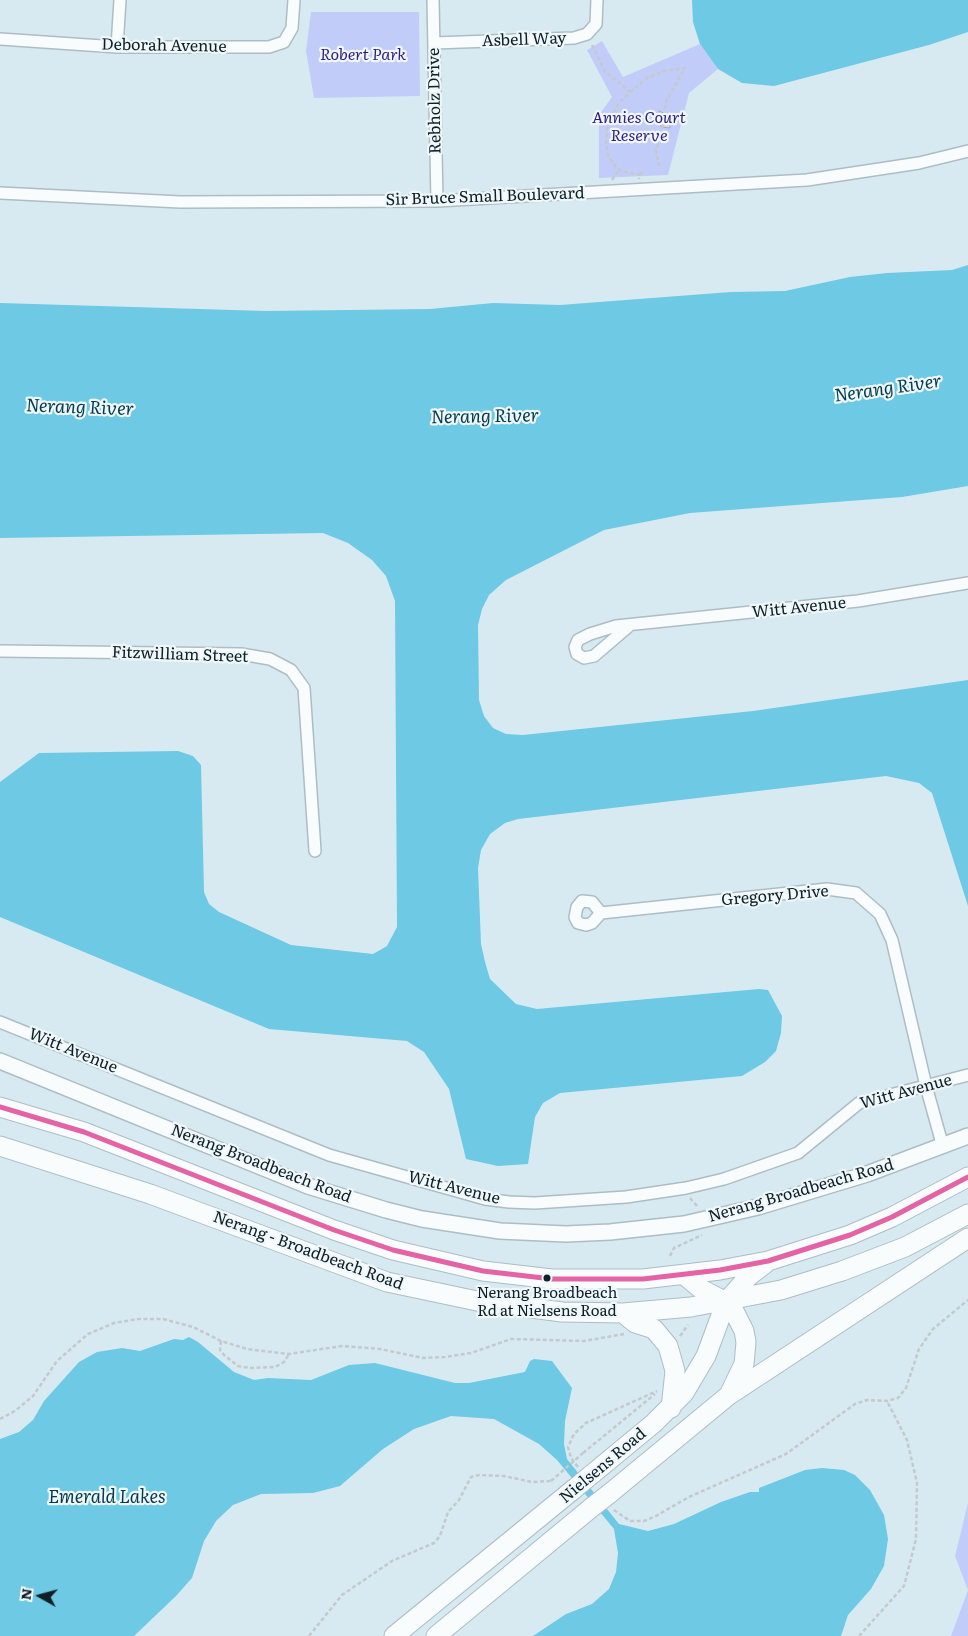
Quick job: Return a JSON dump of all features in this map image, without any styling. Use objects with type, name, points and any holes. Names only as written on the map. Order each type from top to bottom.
[{"type":"main road","name":"Nerang - Broadbeach Road","points":[[0,1107],[84,1132],[334,1230],[418,1258],[483,1271],[552,1279],[613,1280],[684,1275],[768,1261],[859,1231],[900,1213],[968,1177]]},
{"type":"main road","name":"Nerang - Broadbeach Road","points":[[0,1146],[141,1191],[387,1282],[427,1292],[519,1308],[570,1312],[623,1313],[726,1302],[803,1284],[905,1247],[968,1214]]},
{"type":"main road","name":"Nielsens Road","points":[[436,1636],[591,1508],[610,1501],[729,1395],[968,1238]]},
{"type":"main road","name":"Nielsens Road","points":[[394,1636],[574,1489],[587,1474],[671,1408],[699,1369],[726,1302],[749,1276],[768,1261]]},
{"type":"main road","points":[[684,1275],[701,1289],[726,1302],[741,1322],[746,1342],[744,1364],[729,1395]]},
{"type":"main road","points":[[623,1313],[635,1322],[654,1329],[668,1346],[675,1371],[671,1408]]},
{"type":"street","points":[[117,47],[120,0]]},
{"type":"street","name":"Deborah Avenue","points":[[0,38],[117,47],[269,47],[284,42],[292,28],[294,0]]},
{"type":"street","name":"Rebholz Drive","points":[[433,0],[437,201]]},
{"type":"street","name":"Asbell Way","points":[[434,43],[574,38],[587,34],[596,24],[597,5]]},
{"type":"street","name":"Sir Bruce Small Boulevard","points":[[0,193],[180,202],[437,201],[639,191],[840,176],[919,163],[968,151]]},
{"type":"street","name":"Witt Avenue","points":[[629,626],[858,601],[968,583]]},
{"type":"street","name":"Fitzwilliam Street","points":[[0,651],[241,654],[270,659],[291,670],[304,688],[315,851]]},
{"type":"street","name":"Gregory Drive","points":[[601,913],[827,889],[856,893],[880,914],[892,940],[926,1086],[943,1147]]},
{"type":"street","name":"Witt Avenue","points":[[0,1022],[329,1155],[485,1199],[535,1203],[626,1196],[686,1188],[724,1179],[798,1153],[859,1103],[968,1075]]},
{"type":"street","name":"Nerang Broadbeach Road","points":[[0,1061],[308,1186],[413,1217],[500,1230],[566,1234],[610,1232],[684,1224],[758,1207],[867,1174],[968,1136]]},
{"type":"path","points":[[587,34],[605,71],[630,92]]},
{"type":"path","points":[[640,175],[619,169],[608,155],[606,142],[607,128],[618,104],[647,78],[664,71],[685,68],[666,100],[656,151],[660,169]]},
{"type":"path","points":[[612,180],[619,169]]},
{"type":"path","points":[[639,191],[640,175],[643,170]]},
{"type":"path","points":[[686,1188],[690,1199],[702,1212]]},
{"type":"path","points":[[670,1256],[674,1248],[704,1232]]},
{"type":"path","points":[[610,1501],[630,1521],[644,1521],[689,1497],[786,1454],[855,1404],[867,1400],[887,1401],[898,1398],[906,1388],[919,1349],[933,1329],[968,1300]]},
{"type":"path","points":[[0,1419],[16,1411],[33,1396],[57,1362],[88,1334],[114,1323],[138,1319],[163,1319],[193,1327],[221,1341],[247,1349],[290,1354],[342,1346],[380,1349],[423,1358],[445,1357],[471,1353],[511,1339],[584,1341],[628,1334]]},
{"type":"path","points":[[679,1337],[688,1325]]},
{"type":"path","points":[[221,1341],[220,1350],[238,1366],[250,1368],[275,1367],[284,1362],[290,1354]]},
{"type":"path","points":[[309,1636],[342,1595],[392,1561],[434,1544],[440,1536],[448,1512],[459,1500],[471,1477],[479,1475],[504,1476],[532,1482],[551,1481],[656,1393],[661,1385]]},
{"type":"path","points":[[587,1474],[571,1458],[568,1446],[574,1434],[586,1423],[656,1393]]},
{"type":"path","points":[[859,1636],[904,1586],[916,1539],[917,1483],[907,1440],[887,1401]]},
{"type":"green space","name":"Robert Park","points":[[311,12],[419,12],[420,96],[314,98],[306,51]]},
{"type":"green space","name":"Annies Court Reserve","points":[[602,41],[623,77],[700,44],[718,69],[689,93],[668,175],[599,178],[599,115],[612,97],[587,50]]},
{"type":"green space","points":[[968,1503],[968,1590],[955,1556]]},
{"type":"green space","points":[[968,1590],[968,1636],[951,1636]]},
{"type":"water","points":[[692,0],[968,0],[968,32],[929,45],[774,86],[742,83],[718,69],[700,44],[693,22]]},
{"type":"water","name":"Nerang River","points":[[968,265],[968,486],[902,497],[690,513],[604,530],[506,580],[489,595],[482,609],[478,625],[479,700],[484,716],[493,728],[506,734],[523,735],[753,711],[968,680],[968,906],[932,793],[919,783],[886,776],[518,819],[505,823],[490,834],[481,850],[478,868],[481,944],[485,962],[490,979],[516,1004],[537,1009],[759,989],[768,990],[782,1016],[781,1033],[776,1051],[765,1062],[742,1076],[560,1093],[543,1103],[535,1117],[528,1164],[498,1166],[466,1159],[449,1089],[424,1052],[407,1041],[269,1029],[0,917],[0,782],[39,753],[178,751],[193,756],[201,765],[204,892],[209,904],[219,912],[291,945],[373,954],[387,946],[397,927],[395,601],[386,576],[372,560],[348,543],[323,533],[0,538],[0,303],[266,311],[430,309],[493,303],[560,305],[731,292],[785,291],[850,277],[952,270]]},
{"type":"water","name":"Emerald Lakes","points":[[189,1337],[198,1342],[234,1372],[254,1380],[268,1378],[311,1380],[349,1365],[375,1363],[455,1383],[469,1383],[525,1372],[530,1361],[534,1359],[552,1361],[572,1388],[565,1421],[564,1444],[567,1459],[619,1524],[648,1531],[674,1524],[721,1502],[750,1492],[759,1492],[759,1488],[805,1470],[822,1468],[844,1470],[855,1475],[870,1490],[884,1515],[888,1539],[884,1566],[871,1589],[848,1615],[841,1636],[533,1636],[566,1614],[592,1604],[609,1589],[616,1572],[618,1553],[614,1529],[557,1460],[539,1444],[494,1419],[451,1416],[414,1429],[383,1449],[340,1486],[313,1493],[261,1494],[233,1505],[216,1521],[204,1541],[192,1578],[134,1636],[0,1636],[0,1439],[19,1432],[33,1420],[44,1401],[79,1362],[97,1352],[122,1348],[140,1351],[174,1339],[183,1340]]},
{"type":"building","points":[[659,111],[670,116],[670,128],[661,127]]},
{"type":"transit line","points":[[0,1107],[84,1132],[334,1230],[393,1250],[483,1271],[552,1279],[643,1279],[720,1270],[768,1261],[850,1235],[892,1217],[968,1177]]},
{"type":"place","name":"Nerang Broadbeach Rd at Nielsens Road","points":[[547,1278]]}]
